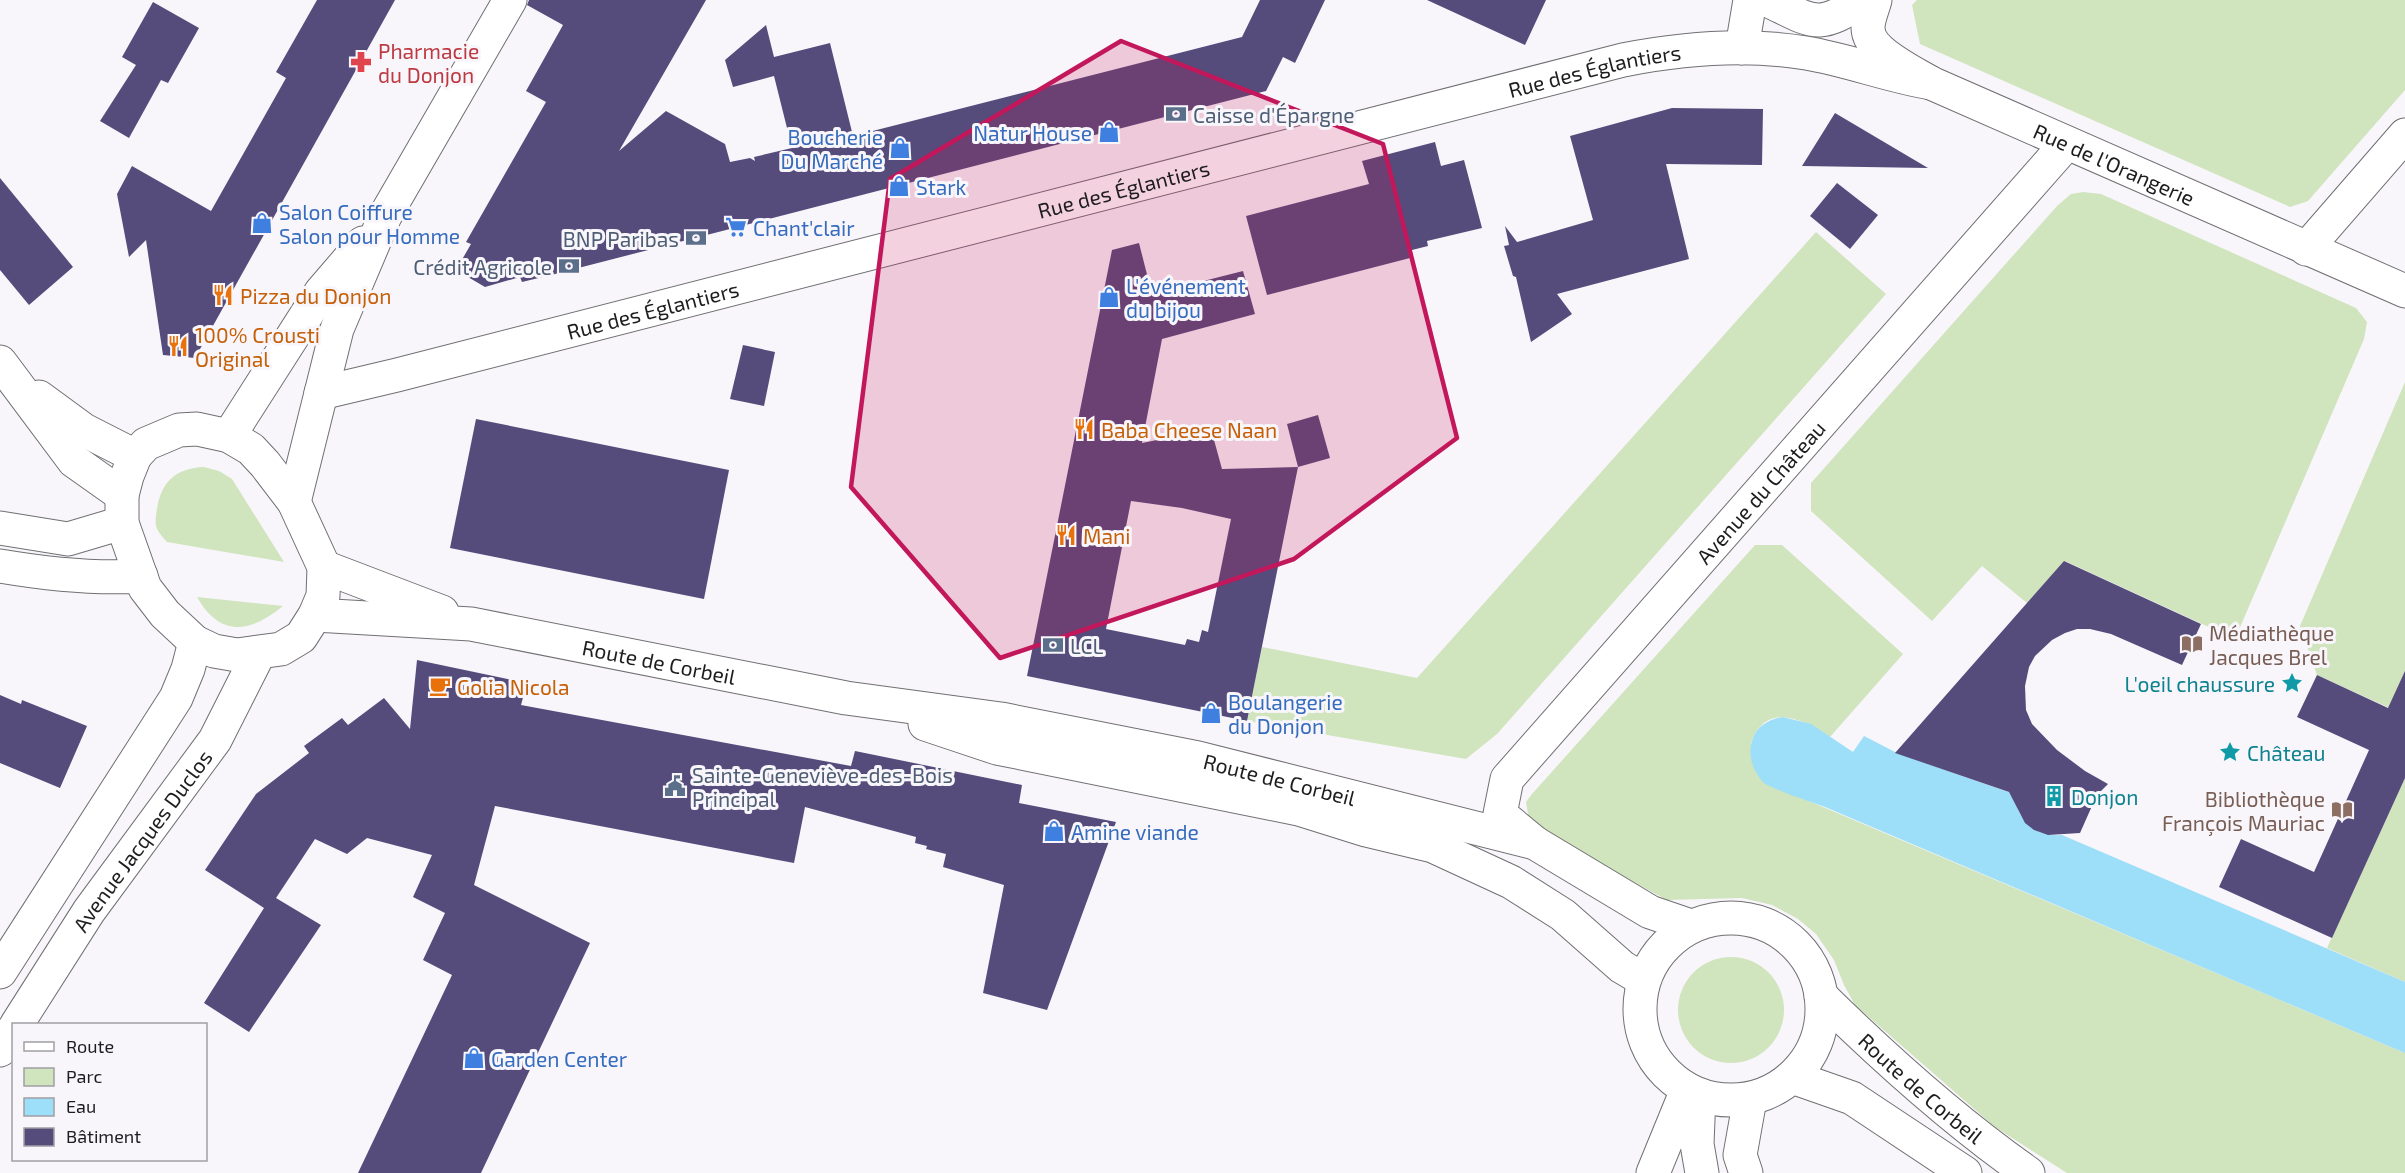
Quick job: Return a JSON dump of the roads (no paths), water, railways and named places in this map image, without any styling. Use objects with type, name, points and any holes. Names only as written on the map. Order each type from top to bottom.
[{"type":"main road","points":[[294,502],[337,329],[385,216],[510,0]]},
{"type":"main road","points":[[1743,48],[1750,0]]},
{"type":"main road","points":[[1767,0],[1810,20],[1824,20],[1838,17],[1863,0]]},
{"type":"main road","name":"Rue de l'Orangerie","points":[[1875,0],[1868,28],[1872,40],[1881,52],[1931,83],[2405,291]]},
{"type":"main road","name":"Rue des Églantiers","points":[[321,393],[1623,60],[1672,51],[1743,48],[1806,53],[1931,83]]},
{"type":"main road","points":[[2306,249],[2405,135]]},
{"type":"main road","name":"Avenue du Château","points":[[1535,843],[1500,814],[1506,779],[2067,143]]},
{"type":"main road","points":[[230,436],[321,292],[385,216]]},
{"type":"main road","points":[[8,371],[84,430],[135,456]]},
{"type":"main road","points":[[0,528],[68,539],[122,509],[135,456],[146,444],[179,430],[197,429],[230,436],[250,449],[265,464],[294,502],[324,567],[323,596],[315,615],[301,637],[281,649],[237,655],[214,651],[195,642],[165,614],[145,588],[122,509],[74,461],[8,371]]},
{"type":"main road","points":[[0,566],[53,575],[107,578],[141,576]]},
{"type":"main road","name":"Route de Corbeil","points":[[324,567],[471,624]]},
{"type":"main road","name":"Route de Corbeil","points":[[315,615],[471,624],[846,698],[1001,719],[1198,758],[1535,843],[1650,912],[1691,926]]},
{"type":"main road","name":"Avenue Jacques Duclos","points":[[0,972],[176,698],[188,669],[195,642]]},
{"type":"main road","name":"Avenue Jacques Duclos","points":[[17,1023],[89,911],[215,740],[259,653]]},
{"type":"main road","name":"Route de Corbeil","points":[[846,698],[998,748],[1299,809],[1366,830],[1433,846],[1511,882],[1554,909],[1622,967],[1644,980]]},
{"type":"main road","points":[[1741,918],[1765,924],[1786,936],[1803,953],[1815,973],[1821,996],[1821,1026],[1810,1054],[1792,1077],[1773,1090],[1750,1099],[1725,1101],[1693,1093],[1662,1070],[1645,1043],[1639,1012],[1644,980],[1660,952],[1671,940],[1691,926],[1716,919],[1741,918]]},
{"type":"main road","name":"Route de Corbeil","points":[[1821,996],[1950,1114],[2028,1173]]},
{"type":"main road","points":[[0,1050],[12,1032]]},
{"type":"main road","name":"Route de Corbeil","points":[[1792,1077],[1851,1098],[1965,1173]]},
{"type":"main road","points":[[1653,1173],[1667,1134],[1693,1093]]},
{"type":"main road","points":[[1693,1093],[1702,1173]]},
{"type":"main road","points":[[1746,1173],[1740,1155],[1750,1099]]},
{"type":"water","points":[[1783,717],[1811,724],[1853,752],[1864,736],[1899,754],[2014,794],[2019,812],[2036,830],[2052,835],[2062,835],[2405,982],[2405,1053],[1825,807],[1767,785],[1753,767],[1751,744],[1755,733],[1761,726]]},
{"type":"place","name":"Pharmacie du Donjon","points":[[361,62]]},
{"type":"place","name":"Caisse d'Épargne","points":[[1176,114]]},
{"type":"place","name":"Natur House","points":[[1109,132]]},
{"type":"place","name":"Boucherie Du Marché","points":[[900,148]]},
{"type":"place","name":"Stark","points":[[899,186]]},
{"type":"place","name":"Salon Coiffure Salon pour Homme","points":[[262,223]]},
{"type":"place","name":"Chant'clair","points":[[736,227]]},
{"type":"place","name":"BNP Paribas","points":[[696,238]]},
{"type":"place","name":"Crédit Agricole","points":[[569,266]]},
{"type":"place","name":"Pizza du Donjon","points":[[223,295]]},
{"type":"place","name":"L'événement du bijou","points":[[1109,297]]},
{"type":"place","name":"100% Crousti Original","points":[[178,346]]},
{"type":"place","name":"Baba Cheese Naan","points":[[1084,429]]},
{"type":"place","name":"Mani","points":[[1066,535]]},
{"type":"place","name":"Médiathèque Jacques Brel","points":[[2192,644]]},
{"type":"place","name":"LCL","points":[[1053,645]]},
{"type":"place","name":"L'oeil chaussure","points":[[2292,683]]},
{"type":"place","name":"Golia Nicola","points":[[440,686]]},
{"type":"place","name":"Boulangerie du Donjon","points":[[1211,713]]},
{"type":"place","name":"Château","points":[[2230,752]]},
{"type":"place","name":"Sainte-Geneviève-des-Bois Principal","points":[[675,786]]},
{"type":"place","name":"Donjon","points":[[2054,796]]},
{"type":"place","name":"Bibliothèque François Mauriac","points":[[2342,810]]},
{"type":"place","name":"Amine viande","points":[[1054,831]]},
{"type":"place","name":"Garden Center","points":[[474,1058]]}]
